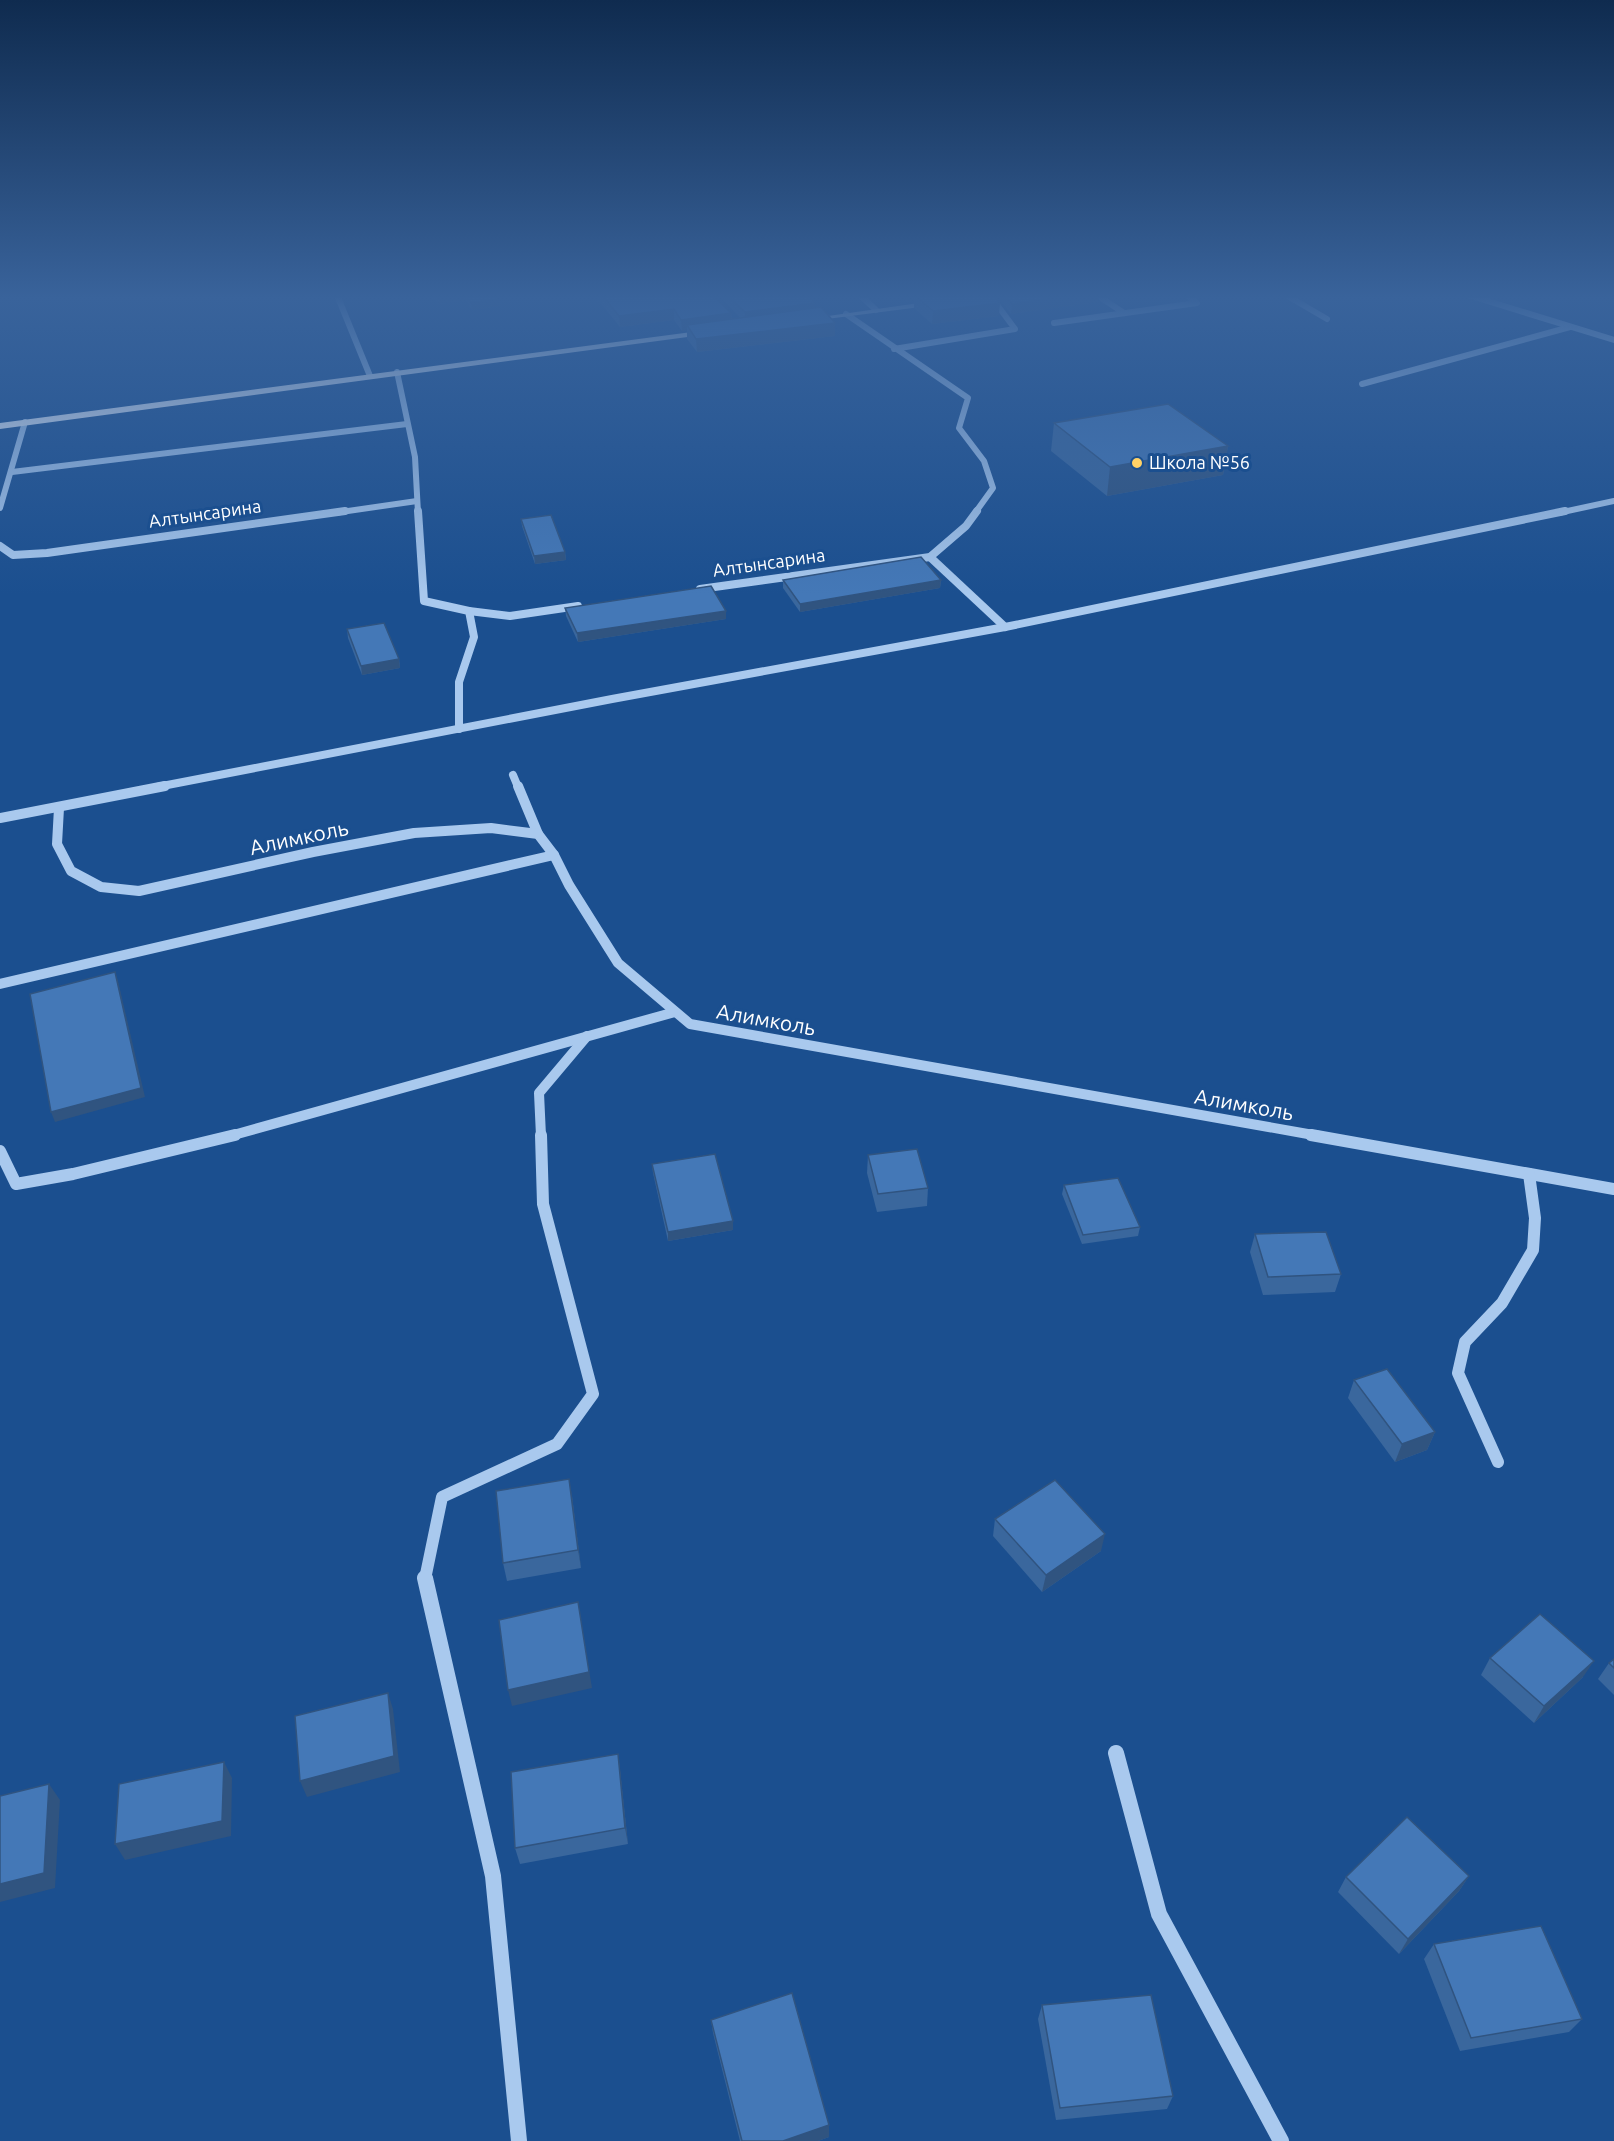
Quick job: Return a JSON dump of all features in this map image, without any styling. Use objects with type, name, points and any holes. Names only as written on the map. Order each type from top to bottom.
[{"type":"main road","points":[[0,426],[228,395]]},
{"type":"street","points":[[401,395],[415,457],[424,601],[469,611],[510,616],[592,604]]},
{"type":"street","points":[[963,395],[968,398],[959,428],[984,461],[993,488],[966,526],[930,557],[1005,627]]},
{"type":"street","points":[[0,508],[25,422]]},
{"type":"street","points":[[12,472],[407,424]]},
{"type":"street","name":"Алтынсарина","points":[[0,546],[13,555],[47,553],[417,501]]},
{"type":"street","points":[[0,819],[459,729],[1005,627],[1614,501]]},
{"type":"street","name":"Алтынсарина","points":[[697,590],[930,557]]},
{"type":"street","points":[[459,729],[459,682],[474,638],[469,611]]},
{"type":"street","points":[[513,775],[538,834]]},
{"type":"street","name":"Алимколь","points":[[59,808],[57,844],[71,871],[101,886],[139,891],[313,852],[414,833],[490,828],[538,834],[554,855],[568,885],[618,963],[690,1024],[1614,1189]]},
{"type":"street","points":[[0,984],[554,855]]},
{"type":"street","points":[[0,1151],[16,1184],[73,1174],[217,1140],[675,1012]]},
{"type":"street","points":[[519,2141],[493,1876],[425,1580],[442,1497],[556,1444],[593,1394],[543,1204],[539,1093],[587,1036]]},
{"type":"street","points":[[1498,1462],[1458,1373],[1465,1342],[1502,1303],[1533,1250],[1535,1218],[1529,1174]]},
{"type":"street","points":[[1116,1753],[1159,1914],[1281,2141]]},
{"type":"building","points":[[1168,404],[1228,446],[1110,467],[1054,423]]},
{"type":"building","points":[[551,515],[565,552],[534,556],[521,519]]},
{"type":"building","points":[[921,557],[941,580],[800,604],[783,580]]},
{"type":"building","points":[[711,586],[726,611],[577,633],[565,608]]},
{"type":"building","points":[[384,623],[399,659],[361,666],[347,629]]},
{"type":"building","points":[[115,972],[141,1088],[51,1112],[30,994]]},
{"type":"building","points":[[917,1149],[928,1188],[878,1194],[868,1155]]},
{"type":"building","points":[[715,1154],[733,1221],[668,1232],[652,1164]]},
{"type":"building","points":[[1118,1178],[1140,1227],[1083,1235],[1064,1185]]},
{"type":"building","points":[[1326,1232],[1341,1274],[1268,1277],[1255,1234]]},
{"type":"building","points":[[1387,1369],[1435,1432],[1402,1444],[1354,1380]]},
{"type":"building","points":[[569,1479],[578,1550],[503,1563],[496,1491]]},
{"type":"building","points":[[1055,1480],[1105,1534],[1046,1575],[995,1519]]},
{"type":"building","points":[[578,1602],[589,1672],[508,1690],[499,1620]]},
{"type":"building","points":[[1540,1614],[1594,1661],[1544,1706],[1490,1658]]},
{"type":"building","points":[[388,1693],[394,1756],[300,1781],[295,1716]]},
{"type":"building","points":[[618,1754],[625,1828],[515,1848],[511,1772]]},
{"type":"building","points":[[224,1762],[222,1821],[115,1844],[119,1784]]},
{"type":"building","points":[[49,1784],[44,1873],[0,1884],[0,1796]]},
{"type":"building","points":[[1407,1817],[1469,1876],[1408,1939],[1346,1877]]},
{"type":"building","points":[[1541,1926],[1582,2019],[1471,2038],[1434,1944]]},
{"type":"building","points":[[792,1993],[829,2125],[783,2141],[742,2141],[711,2020]]},
{"type":"building","points":[[1151,1995],[1173,2096],[1060,2108],[1042,2005]]},
{"type":"place","name":"Школа №56","points":[[1137,463]]}]
